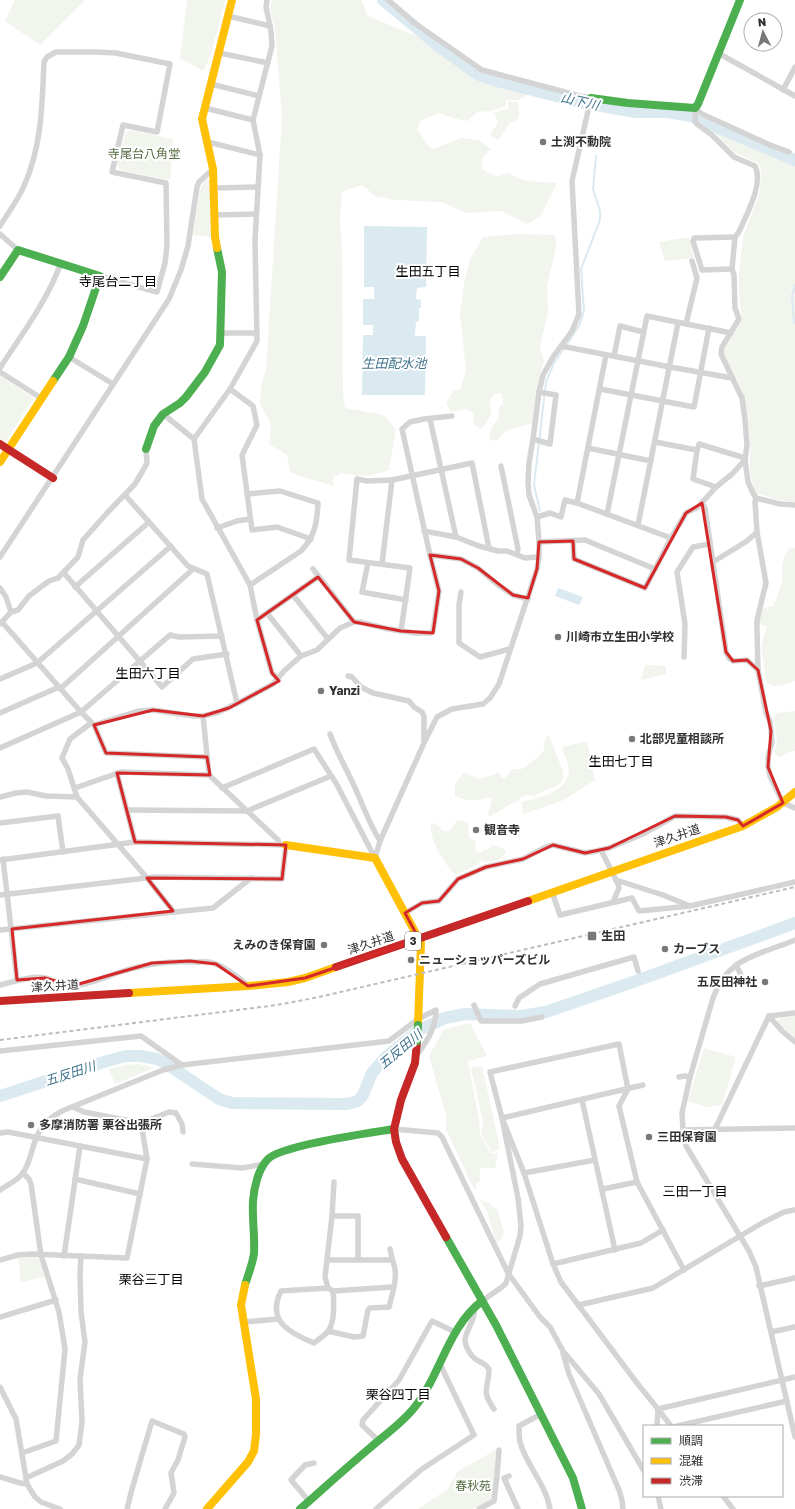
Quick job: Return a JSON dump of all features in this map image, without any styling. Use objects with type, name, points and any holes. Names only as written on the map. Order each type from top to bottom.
[{"type":"street","points":[[206,757],[106,753],[92,724],[1,623],[11,612],[18,610],[29,596],[49,581],[58,578],[64,573],[78,557],[83,540],[106,513],[135,484],[147,463],[146,448],[154,426],[163,414],[180,403],[186,397],[205,372],[220,344],[222,272],[216,246],[213,169],[202,119],[232,0]]},
{"type":"street","points":[[267,0],[266,7],[272,46],[253,120],[260,155],[255,240],[256,341],[230,389],[194,439],[202,499],[250,585],[257,620],[272,673],[278,679]]},
{"type":"street","points":[[388,0],[413,22],[482,70],[591,99],[628,103],[695,115],[702,114],[770,145],[790,152]]},
{"type":"street","points":[[740,0],[698,104],[695,115],[697,124],[712,135],[734,157],[755,166],[757,170],[756,191],[739,232],[735,237],[732,269],[734,275],[735,308],[739,319],[722,347],[721,354],[742,398],[747,445],[745,459],[748,482],[756,498],[757,532],[766,583],[757,620],[758,670],[766,713],[770,721],[772,742],[768,757],[768,767],[770,776],[783,803],[795,808]]},
{"type":"street","points":[[228,16],[270,26]]},
{"type":"street","points":[[0,226],[24,187],[32,164],[41,128],[44,62],[47,57],[56,52],[110,52],[170,64],[157,132],[123,125],[112,172],[166,183],[165,263],[157,292],[18,250],[0,234]]},
{"type":"street","points":[[220,52],[268,63]]},
{"type":"street","points":[[718,53],[795,96]]},
{"type":"street","points":[[783,90],[795,67]]},
{"type":"street","points":[[211,84],[259,96]]},
{"type":"street","points":[[375,858],[380,841],[436,717],[452,709],[483,704],[490,698],[499,684],[528,599],[539,557],[540,542],[536,517],[529,496],[529,463],[539,392],[543,375],[553,357],[572,332],[579,314],[572,181],[591,99]]},
{"type":"street","points":[[205,108],[253,120]]},
{"type":"street","points":[[208,142],[260,155]]},
{"type":"street","points":[[0,558],[169,299],[181,270],[188,246],[197,187],[199,182],[213,169]]},
{"type":"street","points":[[214,188],[257,187]]},
{"type":"street","points":[[215,215],[256,214]]},
{"type":"street","points":[[732,269],[702,270],[693,241],[694,238],[735,237]]},
{"type":"street","points":[[0,277],[18,250]]},
{"type":"street","points":[[686,324],[697,278],[692,261]]},
{"type":"street","points":[[0,368],[43,302],[61,263]]},
{"type":"street","points":[[0,462],[69,357],[83,326],[100,276]]},
{"type":"street","points":[[607,514],[647,316],[731,333]]},
{"type":"street","points":[[638,525],[678,323]]},
{"type":"street","points":[[614,356],[620,326],[643,332]]},
{"type":"street","points":[[600,389],[694,407],[709,328]]},
{"type":"street","points":[[221,333],[257,333]]},
{"type":"street","points":[[561,346],[732,378]]},
{"type":"street","points":[[578,503],[606,355]]},
{"type":"street","points":[[69,357],[113,384]]},
{"type":"street","points":[[0,372],[41,398]]},
{"type":"street","points":[[230,389],[254,406],[257,424],[242,455],[252,530],[277,528],[311,539]]},
{"type":"street","points":[[533,438],[550,444],[556,396],[539,392]]},
{"type":"street","points":[[163,414],[194,439]]},
{"type":"street","points":[[173,911],[147,878],[77,798],[68,769],[62,758],[70,739],[92,724],[138,711],[153,710],[194,716],[203,716],[218,712],[273,684],[284,671],[301,656],[317,650],[340,628],[354,622],[401,631],[430,633],[433,631],[439,591],[424,532],[402,429],[410,422],[452,416]]},
{"type":"street","points":[[430,419],[456,537]]},
{"type":"street","points":[[655,442],[697,450]]},
{"type":"street","points":[[0,444],[53,478]]},
{"type":"street","points":[[716,487],[693,479],[699,444],[745,459]]},
{"type":"street","points":[[588,448],[651,461]]},
{"type":"street","points":[[573,541],[574,559],[645,588],[654,569],[686,513],[698,507],[716,487],[732,474],[745,459]]},
{"type":"street","points":[[401,631],[410,568],[349,560],[357,479],[367,481],[392,480],[442,468],[472,463],[489,548]]},
{"type":"street","points":[[501,466],[518,549],[517,554]]},
{"type":"street","points":[[382,564],[392,480]]},
{"type":"street","points":[[247,494],[280,491],[318,503],[317,520],[311,539],[301,550],[250,585]]},
{"type":"street","points":[[125,494],[188,566],[207,574],[227,654],[237,703]]},
{"type":"street","points":[[756,498],[780,504],[795,505]]},
{"type":"street","points":[[536,517],[550,513],[561,517],[565,500],[578,503],[671,538]]},
{"type":"street","points":[[702,503],[705,508],[726,652],[729,658],[733,661],[747,660],[758,670]]},
{"type":"street","points":[[217,528],[237,520],[250,519]]},
{"type":"street","points":[[75,587],[149,522]]},
{"type":"street","points":[[424,532],[456,537],[479,546],[498,551],[507,551],[525,558],[539,557]]},
{"type":"street","points":[[713,562],[747,541],[757,532]]},
{"type":"street","points":[[540,542],[585,540],[654,569]]},
{"type":"street","points":[[684,657],[685,624],[677,572],[693,547],[710,544]]},
{"type":"street","points":[[0,679],[37,663],[171,546]]},
{"type":"street","points":[[430,555],[461,559],[478,568],[498,585],[514,595],[528,599]]},
{"type":"street","points":[[368,563],[362,592],[406,600]]},
{"type":"street","points":[[0,713],[59,688],[193,569]]},
{"type":"street","points":[[313,569],[354,622]]},
{"type":"street","points":[[64,573],[162,687],[193,659],[227,654]]},
{"type":"street","points":[[257,620],[318,577]]},
{"type":"street","points":[[0,588],[6,597],[11,612]]},
{"type":"street","points":[[461,592],[459,605],[460,643],[480,657],[510,649]]},
{"type":"street","points":[[293,595],[328,639]]},
{"type":"street","points":[[267,613],[301,656]]},
{"type":"street","points":[[0,748],[81,712],[170,635],[179,638],[222,636]]},
{"type":"street","points":[[348,676],[352,677],[361,687],[373,693],[409,701],[414,707],[422,712],[424,716],[424,743]]},
{"type":"street","points":[[0,895],[147,878],[282,879],[283,845],[209,775],[203,716]]},
{"type":"street","points":[[330,734],[337,753],[347,770],[365,814],[380,841]]},
{"type":"street","points":[[222,788],[314,749],[331,776],[419,939],[421,947],[417,1055],[413,1072],[397,1115],[394,1129],[396,1142],[406,1165],[479,1303],[542,1414],[573,1478],[582,1509]]},
{"type":"street","points":[[75,788],[121,772],[209,775]]},
{"type":"street","points":[[116,773],[135,842]]},
{"type":"street","points":[[127,810],[247,811],[331,776]]},
{"type":"street","points":[[0,797],[27,792],[46,796],[77,798]]},
{"type":"street","name":"津久井道","points":[[0,1001],[248,986],[288,982],[305,978],[743,826],[783,803],[795,792]]},
{"type":"street","points":[[0,823],[58,816],[63,852]]},
{"type":"street","points":[[405,913],[422,902],[439,901],[458,880],[465,876],[486,867],[523,859],[553,845],[585,853],[601,850],[643,834],[675,816],[726,817],[738,820],[743,826]]},
{"type":"street","points":[[17,980],[8,894],[2,860],[135,842],[283,845],[375,858]]},
{"type":"street","points":[[601,850],[619,888],[613,902]]},
{"type":"street","points":[[0,930],[173,911],[214,908],[251,878]]},
{"type":"street","points":[[616,880],[663,895],[690,906]]},
{"type":"street","points":[[552,892],[560,915],[632,898],[638,911],[690,906],[795,882]]},
{"type":"street","points":[[795,941],[746,958],[722,978],[717,986],[690,1077],[682,1112],[686,1146],[749,1251],[756,1267],[759,1286],[795,1437]]},
{"type":"street","points":[[515,1006],[519,998],[540,984],[634,957],[638,971]]},
{"type":"street","points":[[0,985],[17,980],[45,978],[56,984],[72,986],[89,983],[152,963],[190,961],[211,962],[216,964],[242,980],[248,986]]},
{"type":"street","points":[[736,965],[740,974]]},
{"type":"street","points":[[474,1006],[480,1020],[522,1020],[542,1018]]},
{"type":"street","points":[[0,1190],[23,1173],[29,1162],[36,1137],[41,1128],[50,1118],[72,1107],[163,1070],[180,1066],[389,1041],[418,1022],[436,1013],[433,1031],[417,1055]]},
{"type":"street","points":[[769,1016],[795,1013]]},
{"type":"street","points":[[769,1016],[782,1031],[795,1042]]},
{"type":"street","points":[[715,1129],[769,1016]]},
{"type":"street","points":[[0,1051],[141,1036],[180,1066]]},
{"type":"street","points":[[300,1509],[405,1418],[423,1395],[455,1332],[466,1315],[479,1303],[502,1288],[506,1283],[508,1272],[520,1236],[521,1226],[518,1198],[502,1118],[490,1072],[619,1044],[628,1089],[619,1106],[637,1182],[684,1270]]},
{"type":"street","points":[[679,1077],[690,1077]]},
{"type":"street","points":[[502,1118],[643,1085]]},
{"type":"street","points":[[582,1100],[603,1189],[615,1250]]},
{"type":"street","points":[[72,1107],[84,1112],[141,1123],[169,1112],[176,1113],[182,1124],[183,1132]]},
{"type":"street","points":[[502,1118],[524,1173],[553,1264],[561,1282],[670,1425]]},
{"type":"street","points":[[0,1260],[18,1255],[127,1258],[147,1159],[141,1123]]},
{"type":"street","points":[[683,1130],[795,1128]]},
{"type":"street","points":[[207,1509],[248,1462],[254,1451],[256,1434],[256,1399],[241,1305],[242,1294],[249,1276],[254,1254],[253,1201],[257,1180],[264,1164],[269,1158],[285,1150],[360,1134],[394,1129],[438,1133],[442,1137],[508,1272],[540,1317],[550,1328],[563,1351],[599,1394],[643,1469]]},
{"type":"street","points":[[0,1133],[8,1132],[147,1159]]},
{"type":"street","points":[[64,1256],[80,1146]]},
{"type":"street","points":[[524,1173],[595,1160]]},
{"type":"street","points":[[192,1164],[242,1168],[264,1164]]},
{"type":"street","points":[[22,1453],[56,1441],[65,1349],[56,1300],[41,1255],[31,1184],[29,1179],[23,1173]]},
{"type":"street","points":[[75,1179],[140,1194]]},
{"type":"street","points":[[334,1182],[332,1216],[325,1277],[330,1290],[334,1299],[332,1318],[328,1331],[314,1343],[295,1335],[278,1319],[277,1299],[281,1291],[330,1290],[393,1287]]},
{"type":"street","points":[[603,1189],[637,1182]]},
{"type":"street","points":[[579,1305],[653,1288],[740,1236],[784,1212],[795,1210]]},
{"type":"street","points":[[332,1216],[358,1216],[358,1260]]},
{"type":"street","points":[[553,1264],[641,1243],[663,1230]]},
{"type":"street","points":[[328,1331],[354,1337],[363,1336],[368,1310],[370,1308],[389,1307],[393,1287],[394,1265],[391,1260],[390,1249]]},
{"type":"street","points":[[26,1478],[63,1461],[72,1454],[79,1445],[82,1422],[80,1379],[85,1346],[81,1312],[81,1256]]},
{"type":"street","points":[[327,1260],[391,1260]]},
{"type":"street","points":[[759,1286],[795,1278]]},
{"type":"street","points":[[0,1317],[56,1300]]},
{"type":"street","points":[[479,1303],[465,1337],[465,1344],[474,1358],[487,1365],[490,1369],[485,1388],[488,1399],[494,1409]]},
{"type":"street","points":[[244,1322],[278,1319]]},
{"type":"street","points":[[379,1440],[362,1425],[363,1420],[400,1380],[432,1321],[455,1332]]},
{"type":"street","points":[[771,1332],[795,1327]]},
{"type":"street","points":[[563,1351],[569,1374],[619,1490],[623,1509]]},
{"type":"street","points":[[376,1509],[422,1469],[474,1435],[440,1364]]},
{"type":"street","points":[[658,1409],[795,1377]]},
{"type":"street","points":[[0,1387],[16,1419],[27,1484],[35,1497],[41,1502],[60,1509]]},
{"type":"street","points":[[0,1401],[5,1395]]},
{"type":"street","points":[[681,1425],[787,1401]]},
{"type":"street","points":[[657,1425],[658,1409]]},
{"type":"street","points":[[542,1414],[519,1426],[520,1443],[543,1486],[549,1501],[550,1509]]},
{"type":"street","points":[[127,1509],[152,1422],[184,1434],[185,1436],[178,1460],[172,1472],[174,1493],[165,1509]]},
{"type":"street","points":[[479,1509],[494,1501],[498,1476],[499,1450]]},
{"type":"street","points":[[309,1501],[291,1480],[305,1465],[314,1463]]},
{"type":"street","points":[[509,1476],[504,1478],[518,1509]]},
{"type":"street","points":[[0,1477],[27,1484]]},
{"type":"street","points":[[659,1497],[661,1509]]},
{"type":"street","points":[[724,1497],[733,1509]]},
{"type":"highlighted area","points":[[702,503],[726,652],[733,661],[747,660],[758,670],[771,731],[768,767],[783,803],[743,826],[738,820],[726,817],[675,816],[609,848],[585,853],[553,845],[523,859],[486,867],[458,879],[439,901],[422,903],[405,913],[419,939],[305,978],[248,986],[216,964],[190,961],[152,963],[72,986],[45,978],[17,980],[12,929],[173,911],[147,878],[282,879],[286,845],[135,842],[117,773],[210,775],[207,757],[106,753],[94,725],[153,710],[203,716],[229,708],[279,681],[272,673],[257,620],[318,577],[354,622],[401,631],[433,633],[439,591],[430,555],[461,559],[478,568],[513,595],[528,598],[537,569],[539,542],[573,541],[574,559],[645,588],[686,513]]},
{"type":"green space","points":[[15,0],[85,0],[40,45],[5,21]]},
{"type":"green space","points":[[187,0],[225,0],[210,57],[203,71],[180,58]]},
{"type":"green space","points":[[272,0],[361,0],[368,16],[419,37],[448,59],[477,76],[502,86],[531,93],[519,100],[506,100],[506,106],[491,111],[477,112],[467,121],[452,118],[439,113],[421,121],[417,129],[427,144],[433,149],[461,138],[479,140],[491,149],[483,157],[482,169],[496,177],[508,173],[525,181],[557,183],[541,215],[528,224],[502,211],[467,213],[441,202],[397,200],[375,196],[362,185],[342,192],[340,221],[342,251],[343,394],[345,408],[384,415],[396,430],[389,470],[365,476],[341,473],[333,478],[334,486],[290,472],[287,455],[269,444],[271,424],[260,404],[261,386],[266,369],[282,117],[275,29],[270,9]]},
{"type":"green space","points":[[508,101],[518,102],[519,116],[518,119],[510,123],[498,140],[490,135],[498,123],[494,113],[509,108]]},
{"type":"green space","points":[[701,122],[773,156],[795,164],[795,502],[779,500],[756,493],[750,474],[748,418],[743,393],[723,354],[742,320],[739,295],[739,272],[743,237],[760,192],[761,169],[758,163],[735,153],[715,133],[701,124]]},
{"type":"green space","name":"寺尾台八角堂","points":[[130,130],[173,139],[170,180],[120,170],[117,165],[126,133]]},
{"type":"green space","points":[[206,179],[210,180],[211,237],[193,235],[200,189]]},
{"type":"green space","points":[[519,234],[555,235],[556,247],[547,286],[548,312],[540,347],[544,361],[538,382],[533,423],[507,430],[497,441],[490,440],[490,432],[498,418],[499,407],[503,404],[502,395],[499,393],[495,394],[491,398],[490,417],[482,429],[474,425],[473,413],[466,409],[451,412],[446,403],[453,391],[460,389],[466,371],[460,314],[464,284],[470,259],[483,237]]},
{"type":"green space","points":[[689,237],[694,258],[665,261],[659,242]]},
{"type":"green space","points":[[0,376],[33,397],[5,442],[0,438]]},
{"type":"green space","points":[[789,548],[795,548],[795,681],[780,686],[773,686],[766,682],[762,652],[762,643],[767,627],[760,624],[759,620],[763,608],[773,606],[782,582],[783,561]]},
{"type":"green space","points":[[645,665],[666,666],[666,674],[641,680]]},
{"type":"green space","points":[[795,711],[795,751],[789,752],[781,757],[776,755],[775,751],[777,742],[774,717],[777,713]]},
{"type":"green space","points":[[549,735],[563,772],[562,780],[558,785],[534,797],[529,795],[523,796],[518,801],[489,816],[488,812],[492,799],[488,797],[467,800],[455,796],[455,784],[463,773],[478,779],[498,772],[502,778],[505,778],[512,769],[522,769],[539,756],[544,750],[545,740]]},
{"type":"green space","points":[[587,741],[595,780],[564,800],[523,814],[522,802],[551,793],[563,784],[567,778],[569,768],[562,747]]},
{"type":"green space","points":[[457,820],[468,823],[469,838],[475,841],[476,851],[480,853],[484,849],[488,850],[493,845],[506,850],[503,856],[500,859],[489,862],[481,861],[475,866],[455,875],[438,851],[432,837],[431,823],[436,824],[443,831],[450,831]]},
{"type":"green space","points":[[795,1016],[795,1039],[777,1022],[780,1018]]},
{"type":"green space","points":[[470,1023],[487,1056],[468,1061],[479,1120],[480,1135],[491,1154],[498,1153],[495,1168],[480,1168],[480,1181],[476,1184],[476,1190],[472,1185],[446,1129],[446,1115],[429,1056],[444,1029]]},
{"type":"green space","points":[[704,1048],[736,1057],[722,1105],[706,1107],[688,1101]]},
{"type":"green space","points":[[139,1064],[154,1068],[115,1084],[109,1069],[125,1065]]},
{"type":"green space","points":[[482,1066],[500,1148],[492,1153],[481,1135],[483,1121],[471,1068]]},
{"type":"green space","points":[[479,1199],[489,1203],[498,1211],[504,1232],[500,1241],[496,1242],[487,1211]]},
{"type":"green space","points":[[36,1257],[39,1259],[45,1277],[21,1282],[18,1258]]},
{"type":"green space","name":"春秋苑","points":[[496,1450],[494,1488],[491,1500],[473,1509],[418,1509],[448,1489],[458,1471]]},
{"type":"water","name":"生田配水池","points":[[364,226],[427,227],[426,287],[417,288],[416,299],[421,300],[421,308],[419,308],[419,321],[416,322],[415,336],[426,336],[425,395],[362,395],[363,335],[373,335],[373,325],[363,325],[363,299],[374,299],[374,287],[364,287]]},
{"type":"water","points":[[558,588],[583,597],[579,605],[555,596]]},
{"type":"waterway","name":"山下川","points":[[383,0],[437,45],[477,74],[497,81],[584,103],[636,112],[668,112],[691,116],[795,160]]},
{"type":"waterway","points":[[540,511],[534,485],[546,382],[554,363],[579,326],[584,311],[581,269],[600,220],[600,211],[593,189],[596,156]]},
{"type":"waterway","points":[[795,285],[792,296],[795,323]]},
{"type":"waterway","name":"五反田川","points":[[0,1096],[107,1061],[126,1056],[141,1056],[157,1059],[165,1063],[219,1099],[232,1103],[347,1104],[358,1101],[363,1095],[372,1073],[386,1057],[419,1030],[445,1018],[465,1014],[520,1016],[546,1012],[795,923]]},
{"type":"railway","points":[[0,1040],[277,1005],[319,997],[795,887]]},
{"type":"traffic: fast","points":[[591,98],[628,103],[695,108],[698,104],[740,0]]},
{"type":"traffic: fast","points":[[146,449],[154,426],[163,414],[180,403],[186,397],[205,372],[220,345],[222,272],[217,248]]},
{"type":"traffic: fast","points":[[0,277],[18,250],[100,276],[83,326],[69,357],[53,381]]},
{"type":"traffic: fast","points":[[417,1041],[418,1025]]},
{"type":"traffic: fast","points":[[245,1285],[252,1265],[254,1253],[254,1190],[259,1173],[268,1159],[276,1154],[308,1144],[394,1129]]},
{"type":"traffic: fast","points":[[446,1237],[496,1325],[573,1478],[582,1509]]},
{"type":"traffic: fast","points":[[300,1509],[399,1424],[414,1408],[431,1381],[460,1324],[482,1301]]},
{"type":"traffic: slow","points":[[217,248],[215,237],[213,169],[202,119],[232,0]]},
{"type":"traffic: slow","points":[[0,462],[53,381]]},
{"type":"traffic: slow","points":[[528,901],[743,826],[777,807],[795,792]]},
{"type":"traffic: slow","points":[[286,845],[375,858],[421,943],[418,1025]]},
{"type":"traffic: slow","points":[[129,993],[248,986],[288,982],[305,978],[336,967]]},
{"type":"traffic: slow","points":[[207,1509],[248,1462],[254,1451],[256,1434],[256,1399],[241,1305],[245,1285]]},
{"type":"traffic: jam","points":[[0,444],[53,478]]},
{"type":"traffic: jam","points":[[336,967],[528,901]]},
{"type":"traffic: jam","points":[[0,1001],[129,993]]},
{"type":"traffic: jam","points":[[417,1041],[415,1063],[401,1100],[394,1129],[396,1142],[402,1159],[446,1237]]},
{"type":"place","name":"土渕不動院","points":[[543,142]]},
{"type":"place","name":"川崎市立生田小学校","points":[[558,637]]},
{"type":"place","name":"Yanzi","points":[[321,691]]},
{"type":"place","name":"北部児童相談所","points":[[632,739]]},
{"type":"place","name":"観音寺","points":[[476,830]]},
{"type":"place","name":"生田","points":[[592,936]]},
{"type":"place","name":"えみのき保育園","points":[[324,945]]},
{"type":"place","name":"カーブス","points":[[665,949]]},
{"type":"place","name":"ニューショッパーズビル","points":[[411,960]]},
{"type":"place","name":"五反田神社","points":[[765,982]]},
{"type":"place","name":"多摩消防署 栗谷出張所","points":[[31,1125]]},
{"type":"place","name":"三田保育園","points":[[649,1137]]},
{"type":"district","name":"生田五丁目","points":[[428,271]]},
{"type":"district","name":"寺尾台二丁目","points":[[118,281]]},
{"type":"district","name":"生田六丁目","points":[[148,673]]},
{"type":"district","name":"生田七丁目","points":[[621,761]]},
{"type":"district","name":"三田一丁目","points":[[695,1191]]},
{"type":"district","name":"栗谷三丁目","points":[[151,1279]]},
{"type":"district","name":"栗谷四丁目","points":[[398,1394]]}]
